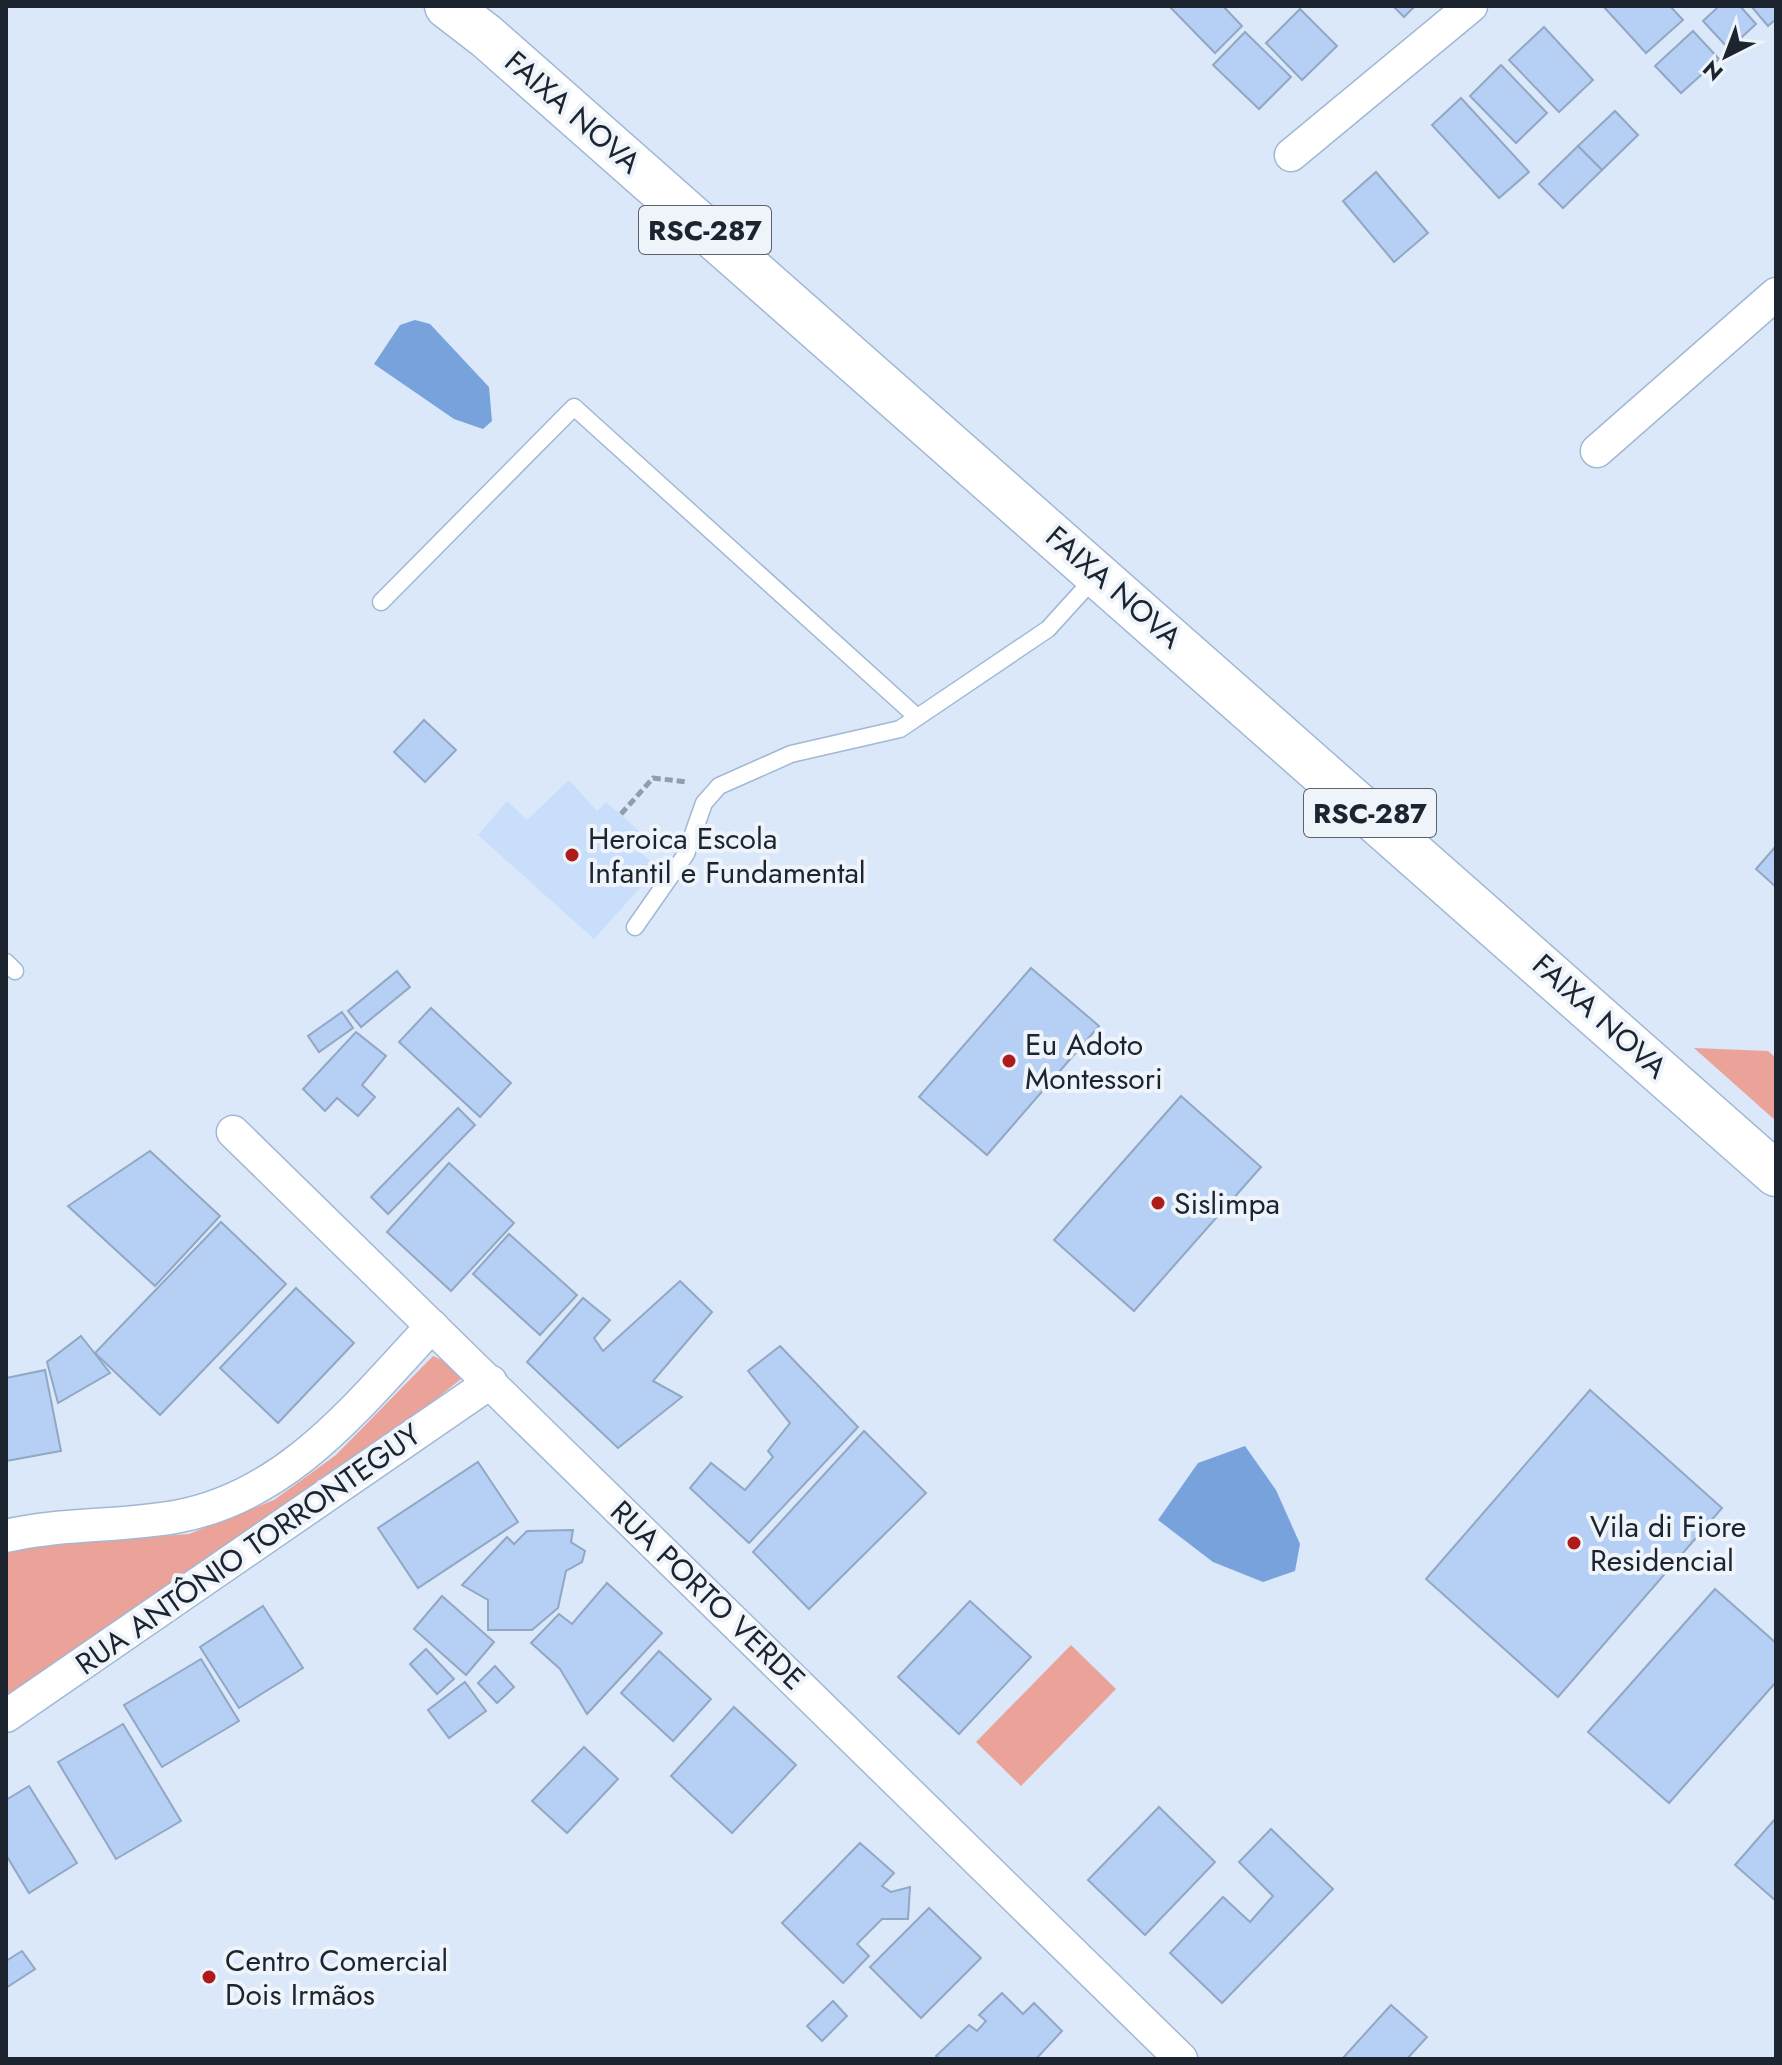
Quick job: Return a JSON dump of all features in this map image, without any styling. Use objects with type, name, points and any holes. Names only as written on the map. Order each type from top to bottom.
[{"type":"highway","name":"FAIXA NOVA","points":[[447,6],[486,36],[1099,573],[1776,1174]]},
{"type":"street","points":[[1291,155],[1471,6]]},
{"type":"street","points":[[1597,451],[1776,294]]},
{"type":"street","name":"RUA PORTO VERDE","points":[[233,1132],[1181,2059]]},
{"type":"street","name":"RUA ANTÔNIO TORRONTEGUY","points":[[6,1536],[42,1527],[175,1517],[216,1507],[255,1489],[292,1468],[327,1437],[432,1326]]},
{"type":"street","name":"RUA ANTÔNIO TORRONTEGUY","points":[[6,1716],[491,1382]]},
{"type":"lane","points":[[381,602],[574,407],[917,717]]},
{"type":"lane","points":[[635,927],[686,854],[704,803],[719,786],[791,754],[900,729],[1048,629],[1099,573]]},
{"type":"path","points":[[621,814],[653,778],[719,786]]},
{"type":"shaded area","name":"Heroica Escola Infantil e Fundamental","points":[[569,780],[597,811],[606,802],[639,831],[630,843],[658,868],[594,939],[478,835],[507,801],[527,820]]},
{"type":"shaded area","points":[[1694,1048],[1768,1051],[1776,1058],[1776,1121]]},
{"type":"shaded area","points":[[433,1356],[453,1365],[461,1379],[360,1460],[6,1701],[6,1553],[26,1546],[189,1534],[274,1500],[336,1455]]},
{"type":"shaded area","points":[[1071,1645],[1116,1689],[1021,1786],[976,1742]]},
{"type":"water","points":[[415,320],[430,324],[489,387],[492,421],[483,429],[454,419],[374,364],[400,325]]},
{"type":"water","points":[[1245,1446],[1276,1490],[1300,1544],[1295,1571],[1263,1582],[1213,1562],[1158,1520],[1198,1463]]},
{"type":"building","points":[[1169,6],[1223,6],[1242,26],[1215,53]]},
{"type":"building","points":[[1393,6],[1415,6],[1404,17]]},
{"type":"building","points":[[1603,6],[1670,6],[1683,20],[1646,53]]},
{"type":"building","points":[[1719,6],[1740,6],[1756,24],[1729,49],[1703,21]]},
{"type":"building","points":[[1751,6],[1776,6],[1776,19],[1768,26]]},
{"type":"building","points":[[1300,9],[1337,46],[1302,80],[1266,43]]},
{"type":"building","points":[[1544,27],[1593,80],[1559,112],[1509,60]]},
{"type":"building","points":[[1693,31],[1719,59],[1681,93],[1655,66]]},
{"type":"building","points":[[1245,32],[1291,77],[1259,109],[1213,65]]},
{"type":"building","points":[[1501,65],[1547,113],[1516,143],[1470,96]]},
{"type":"building","points":[[1461,98],[1529,172],[1499,198],[1432,125]]},
{"type":"building","points":[[1615,111],[1638,135],[1602,170],[1578,146]]},
{"type":"building","points":[[1578,146],[1602,170],[1563,208],[1539,184]]},
{"type":"building","points":[[1376,172],[1428,233],[1394,262],[1343,201]]},
{"type":"building","points":[[424,720],[456,750],[425,782],[394,752]]},
{"type":"building","points":[[1776,846],[1776,887],[1756,869]]},
{"type":"building","name":"Eu Adoto Montessori","points":[[1031,968],[1099,1026],[987,1155],[919,1097]]},
{"type":"building","points":[[397,971],[410,987],[361,1027],[348,1011]]},
{"type":"building","points":[[431,1008],[511,1083],[480,1117],[399,1042]]},
{"type":"building","points":[[342,1012],[353,1028],[319,1052],[308,1036]]},
{"type":"building","points":[[356,1032],[386,1056],[362,1085],[375,1097],[358,1116],[337,1098],[325,1111],[303,1089]]},
{"type":"building","name":"Sislimpa","points":[[1181,1096],[1261,1167],[1134,1311],[1054,1240]]},
{"type":"building","points":[[458,1108],[475,1125],[388,1214],[371,1197]]},
{"type":"building","points":[[150,1151],[220,1216],[155,1286],[68,1206]]},
{"type":"building","points":[[449,1163],[514,1223],[451,1291],[387,1232]]},
{"type":"building","points":[[221,1222],[286,1284],[160,1415],[95,1353]]},
{"type":"building","points":[[509,1234],[577,1295],[540,1335],[473,1274]]},
{"type":"building","points":[[680,1281],[712,1312],[653,1381],[682,1397],[618,1448],[527,1362],[583,1298],[610,1320],[594,1338],[603,1351]]},
{"type":"building","points":[[296,1288],[354,1343],[278,1423],[220,1368]]},
{"type":"building","points":[[81,1336],[110,1373],[58,1403],[47,1362]]},
{"type":"building","points":[[780,1346],[858,1427],[749,1543],[690,1488],[711,1463],[745,1490],[773,1457],[768,1451],[790,1423],[748,1371]]},
{"type":"building","points":[[45,1370],[61,1451],[6,1461],[6,1378]]},
{"type":"building","name":"Vila di Fiore Residencial","points":[[1590,1390],[1722,1508],[1558,1697],[1426,1579]]},
{"type":"building","points":[[864,1431],[926,1493],[809,1609],[753,1552]]},
{"type":"building","points":[[478,1462],[518,1522],[418,1588],[378,1528]]},
{"type":"building","points":[[573,1530],[571,1542],[585,1551],[582,1562],[566,1571],[558,1608],[532,1630],[488,1630],[488,1600],[462,1585],[507,1537],[514,1544],[527,1531]]},
{"type":"building","points":[[607,1583],[662,1633],[587,1714],[560,1669],[531,1643],[559,1614],[572,1624]]},
{"type":"building","points":[[1715,1589],[1776,1643],[1776,1682],[1669,1803],[1588,1732]]},
{"type":"building","points":[[442,1596],[494,1642],[466,1675],[414,1629]]},
{"type":"building","points":[[970,1601],[1031,1657],[959,1734],[898,1677]]},
{"type":"building","points":[[263,1606],[303,1668],[239,1708],[200,1647]]},
{"type":"building","points":[[426,1649],[454,1679],[437,1694],[410,1664]]},
{"type":"building","points":[[659,1651],[711,1699],[673,1741],[621,1693]]},
{"type":"building","points":[[201,1659],[239,1721],[162,1767],[124,1705]]},
{"type":"building","points":[[495,1666],[514,1687],[497,1703],[478,1683]]},
{"type":"building","points":[[465,1682],[486,1711],[449,1738],[428,1710]]},
{"type":"building","points":[[734,1707],[796,1765],[732,1833],[671,1776]]},
{"type":"building","points":[[123,1724],[181,1821],[116,1859],[58,1762]]},
{"type":"building","points":[[584,1747],[618,1779],[567,1833],[532,1801]]},
{"type":"building","points":[[29,1786],[77,1863],[29,1893],[6,1855],[6,1800]]},
{"type":"building","points":[[1159,1807],[1215,1862],[1145,1935],[1088,1880]]},
{"type":"building","points":[[1776,1818],[1776,1901],[1735,1865]]},
{"type":"building","points":[[1271,1829],[1333,1889],[1222,2003],[1170,1953],[1223,1897],[1250,1922],[1273,1896],[1239,1862]]},
{"type":"building","points":[[860,1843],[894,1873],[882,1886],[891,1892],[910,1887],[908,1919],[882,1919],[857,1944],[869,1956],[843,1983],[782,1923]]},
{"type":"building","points":[[929,1908],[981,1958],[921,2018],[870,1967]]},
{"type":"building","points":[[22,1951],[35,1969],[6,1988],[6,1961]]},
{"type":"building","points":[[1002,1993],[1023,2014],[1034,2003],[1062,2031],[1036,2059],[939,2059],[936,2056],[969,2025],[977,2031],[986,2021],[979,2015]]},
{"type":"building","points":[[833,2001],[847,2016],[822,2041],[807,2026]]},
{"type":"building","points":[[1391,2005],[1427,2037],[1407,2059],[1342,2059]]},
{"type":"place","name":"Heroica Escola Infantil e Fundamental","points":[[572,855]]},
{"type":"place","name":"Eu Adoto Montessori","points":[[1009,1061]]},
{"type":"place","name":"Sislimpa","points":[[1158,1203]]},
{"type":"place","name":"Vila di Fiore Residencial","points":[[1574,1543]]},
{"type":"place","name":"Centro Comercial Dois Irmãos","points":[[209,1977]]}]
